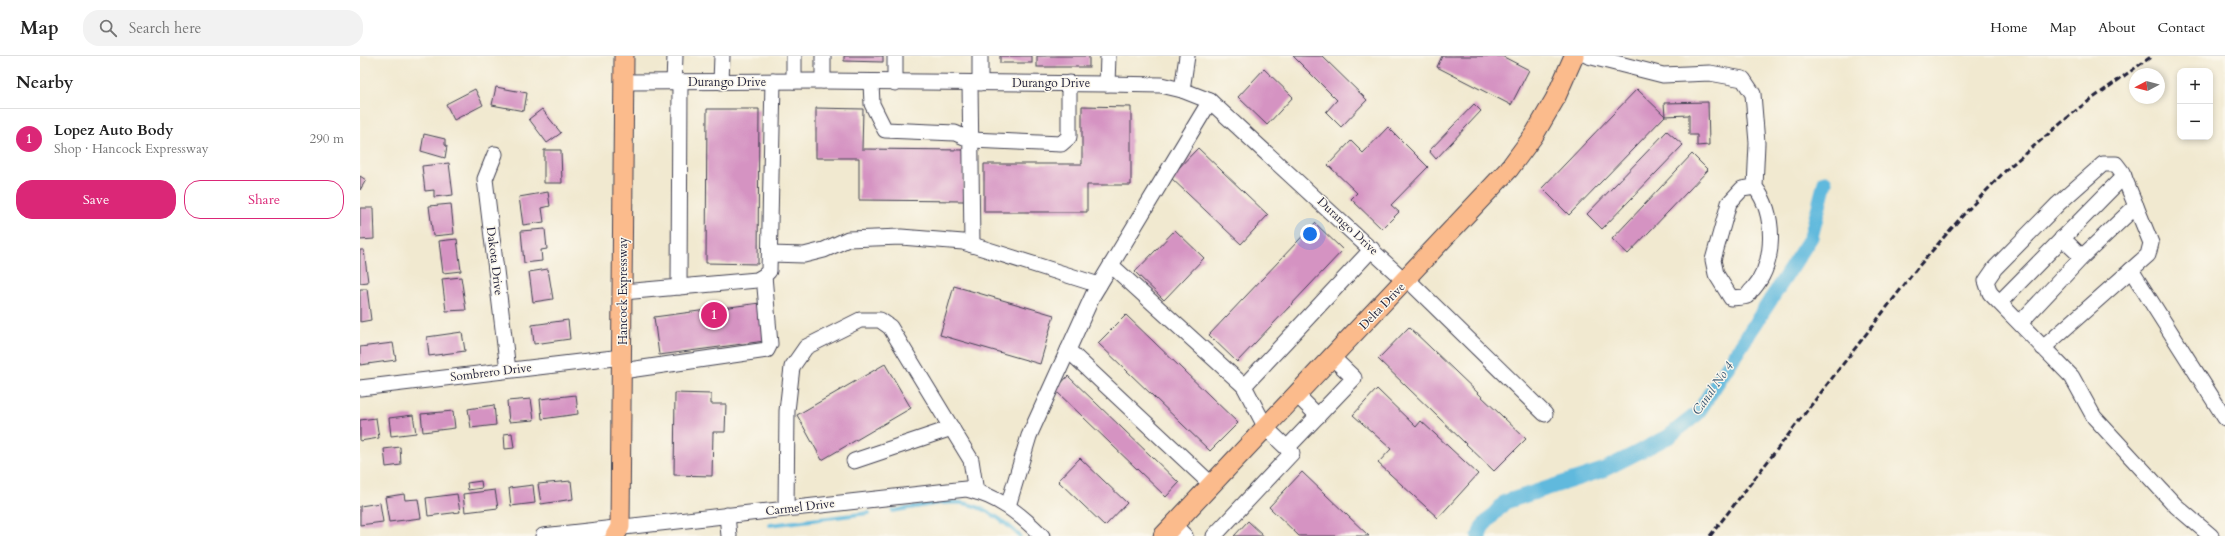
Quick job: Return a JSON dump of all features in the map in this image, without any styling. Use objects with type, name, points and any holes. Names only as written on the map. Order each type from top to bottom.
[{"type":"main road","name":"Hancock Expressway","points":[[621,533],[624,56]]},
{"type":"main road","name":"Delta Drive","points":[[1174,532],[1212,485],[1510,169],[1556,100],[1574,56]]},
{"type":"street","points":[[675,56],[677,82],[679,287]]},
{"type":"street","points":[[721,82],[722,56]]},
{"type":"street","points":[[794,56],[794,81]]},
{"type":"street","points":[[822,56],[823,81]]},
{"type":"street","points":[[895,56],[895,83]]},
{"type":"street","points":[[972,245],[971,140],[975,83],[980,56]]},
{"type":"street","points":[[1107,84],[1108,56]]},
{"type":"street","points":[[1182,90],[1187,56]]},
{"type":"street","points":[[1588,56],[1663,75],[1710,73],[1743,79],[1753,94],[1757,143],[1755,187],[1762,196],[1770,227],[1768,259],[1760,281],[1746,296],[1731,298],[1716,274],[1712,260],[1729,203],[1742,189],[1755,187]]},
{"type":"street","points":[[623,292],[757,280],[764,276],[769,270],[773,81]]},
{"type":"street","name":"Durango Drive","points":[[624,82],[823,81],[871,83],[1107,84],[1161,86],[1182,90],[1210,100],[1372,248],[1545,414]]},
{"type":"street","points":[[871,83],[872,104],[885,130],[955,133],[971,140],[1061,144],[1069,137],[1069,83]]},
{"type":"street","points":[[1008,506],[1029,436],[1099,285],[1210,100]]},
{"type":"street","name":"Dakota Drive","points":[[495,154],[485,179],[508,370]]},
{"type":"street","points":[[2043,348],[2148,255],[2152,243],[2124,176],[2116,164],[2104,164],[2058,204],[1995,268],[1986,281],[1990,293],[2000,302],[2043,348],[2072,377],[2094,417],[2176,506],[2211,536]]},
{"type":"street","points":[[2000,302],[2124,176]]},
{"type":"street","points":[[2020,323],[2082,257],[2136,206]]},
{"type":"street","points":[[770,254],[804,255],[824,250],[848,239],[901,237],[963,242],[1099,285]]},
{"type":"street","points":[[2062,238],[2082,257]]},
{"type":"street","points":[[1244,386],[1372,248]]},
{"type":"street","points":[[1111,265],[1244,386],[1266,428],[1292,453],[1214,536]]},
{"type":"street","points":[[2131,270],[2225,418]]},
{"type":"street","name":"Sombrero Drive","points":[[360,388],[508,370],[622,364],[767,350],[770,344],[764,276]]},
{"type":"street","points":[[786,508],[787,411],[792,367],[806,347],[860,320],[880,320],[890,326],[971,460],[976,492]]},
{"type":"street","points":[[1068,350],[1212,485]]},
{"type":"street","points":[[1287,448],[1354,378],[1332,358]]},
{"type":"street","points":[[1297,395],[1318,416]]},
{"type":"street","points":[[854,461],[952,428]]},
{"type":"street","name":"Carmel Drive","points":[[543,536],[621,533],[726,515],[966,489],[984,493],[1008,506],[1042,536]]},
{"type":"street","points":[[726,515],[729,536]]},
{"type":"building","points":[[844,56],[883,56],[883,62],[844,61]]},
{"type":"building","points":[[1000,56],[1032,56],[1032,63],[1000,63]]},
{"type":"building","points":[[1037,56],[1089,56],[1089,67],[1037,67]]},
{"type":"building","points":[[1293,56],[1322,56],[1367,100],[1341,127],[1326,112],[1337,100]]},
{"type":"building","points":[[1442,56],[1502,56],[1529,70],[1511,105],[1437,67]]},
{"type":"building","points":[[1264,69],[1293,97],[1267,125],[1238,97]]},
{"type":"building","points":[[496,87],[527,93],[524,111],[492,105]]},
{"type":"building","points":[[475,89],[483,105],[454,120],[446,104]]},
{"type":"building","points":[[1637,89],[1665,116],[1569,215],[1542,188]]},
{"type":"building","points":[[1708,102],[1709,145],[1697,146],[1697,135],[1689,135],[1689,115],[1665,116],[1664,103]]},
{"type":"building","points":[[1474,104],[1481,111],[1436,159],[1429,151]]},
{"type":"building","points":[[1082,106],[1131,107],[1131,185],[1087,185],[1087,212],[984,212],[984,164],[1082,164]]},
{"type":"building","points":[[816,108],[863,109],[862,149],[964,150],[964,201],[859,200],[859,158],[816,158]]},
{"type":"building","points":[[542,109],[561,133],[547,143],[529,119]]},
{"type":"building","points":[[707,109],[759,109],[758,264],[706,263]]},
{"type":"building","points":[[1388,127],[1428,167],[1391,205],[1399,212],[1382,229],[1351,199],[1357,193],[1328,165],[1351,141],[1363,153]]},
{"type":"building","points":[[1667,131],[1683,145],[1602,229],[1587,214]]},
{"type":"building","points":[[424,134],[445,139],[445,145],[447,146],[445,158],[421,151]]},
{"type":"building","points":[[1198,148],[1268,215],[1241,244],[1170,177]]},
{"type":"building","points":[[544,150],[561,150],[562,183],[544,183]]},
{"type":"building","points":[[1692,154],[1708,170],[1628,254],[1612,239]]},
{"type":"building","points":[[449,163],[453,195],[434,197],[434,190],[425,191],[422,166]]},
{"type":"building","points":[[360,176],[366,180],[360,190]]},
{"type":"building","points":[[548,192],[550,206],[542,208],[544,222],[523,225],[519,197]]},
{"type":"building","points":[[451,204],[454,234],[433,236],[429,206]]},
{"type":"building","points":[[360,208],[373,208],[374,239],[360,240]]},
{"type":"building","points":[[1315,223],[1343,250],[1237,362],[1209,335]]},
{"type":"building","points":[[545,229],[547,249],[541,250],[542,261],[524,263],[521,231]]},
{"type":"building","points":[[1175,230],[1204,258],[1164,300],[1135,272]]},
{"type":"building","points":[[457,239],[461,271],[443,273],[439,241]]},
{"type":"building","points":[[360,250],[364,250],[368,282],[360,283]]},
{"type":"building","points":[[548,269],[553,299],[533,302],[529,272]]},
{"type":"building","points":[[461,277],[466,310],[446,311],[442,279]]},
{"type":"building","points":[[954,286],[1054,315],[1040,364],[940,335]]},
{"type":"building","points":[[360,289],[367,289],[371,320],[360,322]]},
{"type":"building","points":[[760,303],[765,341],[659,355],[654,317]]},
{"type":"building","points":[[1126,315],[1238,423],[1210,451],[1098,343]]},
{"type":"building","points":[[568,320],[570,339],[534,344],[532,325]]},
{"type":"building","points":[[1409,327],[1526,439],[1494,471],[1378,359]]},
{"type":"building","points":[[462,332],[465,351],[429,356],[427,337]]},
{"type":"building","points":[[393,343],[396,360],[360,365],[360,347]]},
{"type":"building","points":[[885,364],[911,408],[822,460],[797,415]]},
{"type":"building","points":[[1068,376],[1179,483],[1166,497],[1055,390]]},
{"type":"building","points":[[1377,389],[1416,427],[1421,421],[1478,474],[1438,518],[1378,463],[1391,449],[1353,415]]},
{"type":"building","points":[[675,393],[711,394],[711,404],[726,404],[725,432],[713,432],[712,476],[674,475]]},
{"type":"building","points":[[576,395],[578,414],[542,419],[540,399]]},
{"type":"building","points":[[531,399],[534,420],[509,422],[507,401]]},
{"type":"building","points":[[494,405],[496,425],[471,428],[468,409]]},
{"type":"building","points":[[453,411],[455,428],[423,432],[421,414]]},
{"type":"building","points":[[413,415],[416,433],[391,436],[389,418]]},
{"type":"building","points":[[376,418],[379,438],[360,441],[360,420]]},
{"type":"building","points":[[512,433],[514,448],[505,449],[504,434]]},
{"type":"building","points":[[400,447],[401,465],[386,467],[384,449]]},
{"type":"building","points":[[1080,458],[1127,503],[1105,526],[1058,481]]},
{"type":"building","points":[[1302,472],[1369,536],[1299,536],[1269,507]]},
{"type":"building","points":[[481,481],[482,488],[468,490],[467,483]]},
{"type":"building","points":[[571,481],[573,499],[541,504],[538,484]]},
{"type":"building","points":[[533,485],[535,503],[511,506],[509,488]]},
{"type":"building","points":[[495,490],[498,508],[465,512],[463,494]]},
{"type":"building","points":[[404,494],[405,500],[418,499],[421,518],[389,522],[385,497]]},
{"type":"building","points":[[457,494],[460,512],[428,516],[426,498]]},
{"type":"building","points":[[380,503],[383,522],[360,525],[360,506]]},
{"type":"building","points":[[1248,521],[1264,536],[1234,536]]},
{"type":"waterway","name":"Canal No 4","points":[[1479,536],[1482,527],[1505,502],[1603,470],[1668,437],[1697,414],[1811,237],[1825,182]]},
{"type":"waterway","points":[[893,511],[931,504],[961,503],[974,506],[988,512],[1020,536]]},
{"type":"waterway","points":[[770,525],[869,513]]},
{"type":"railway","points":[[1710,536],[1918,267],[1964,214],[2008,168],[2079,108],[2152,56]]},
{"type":"place","name":"Lopez Auto Body","points":[[714,315]]}]
